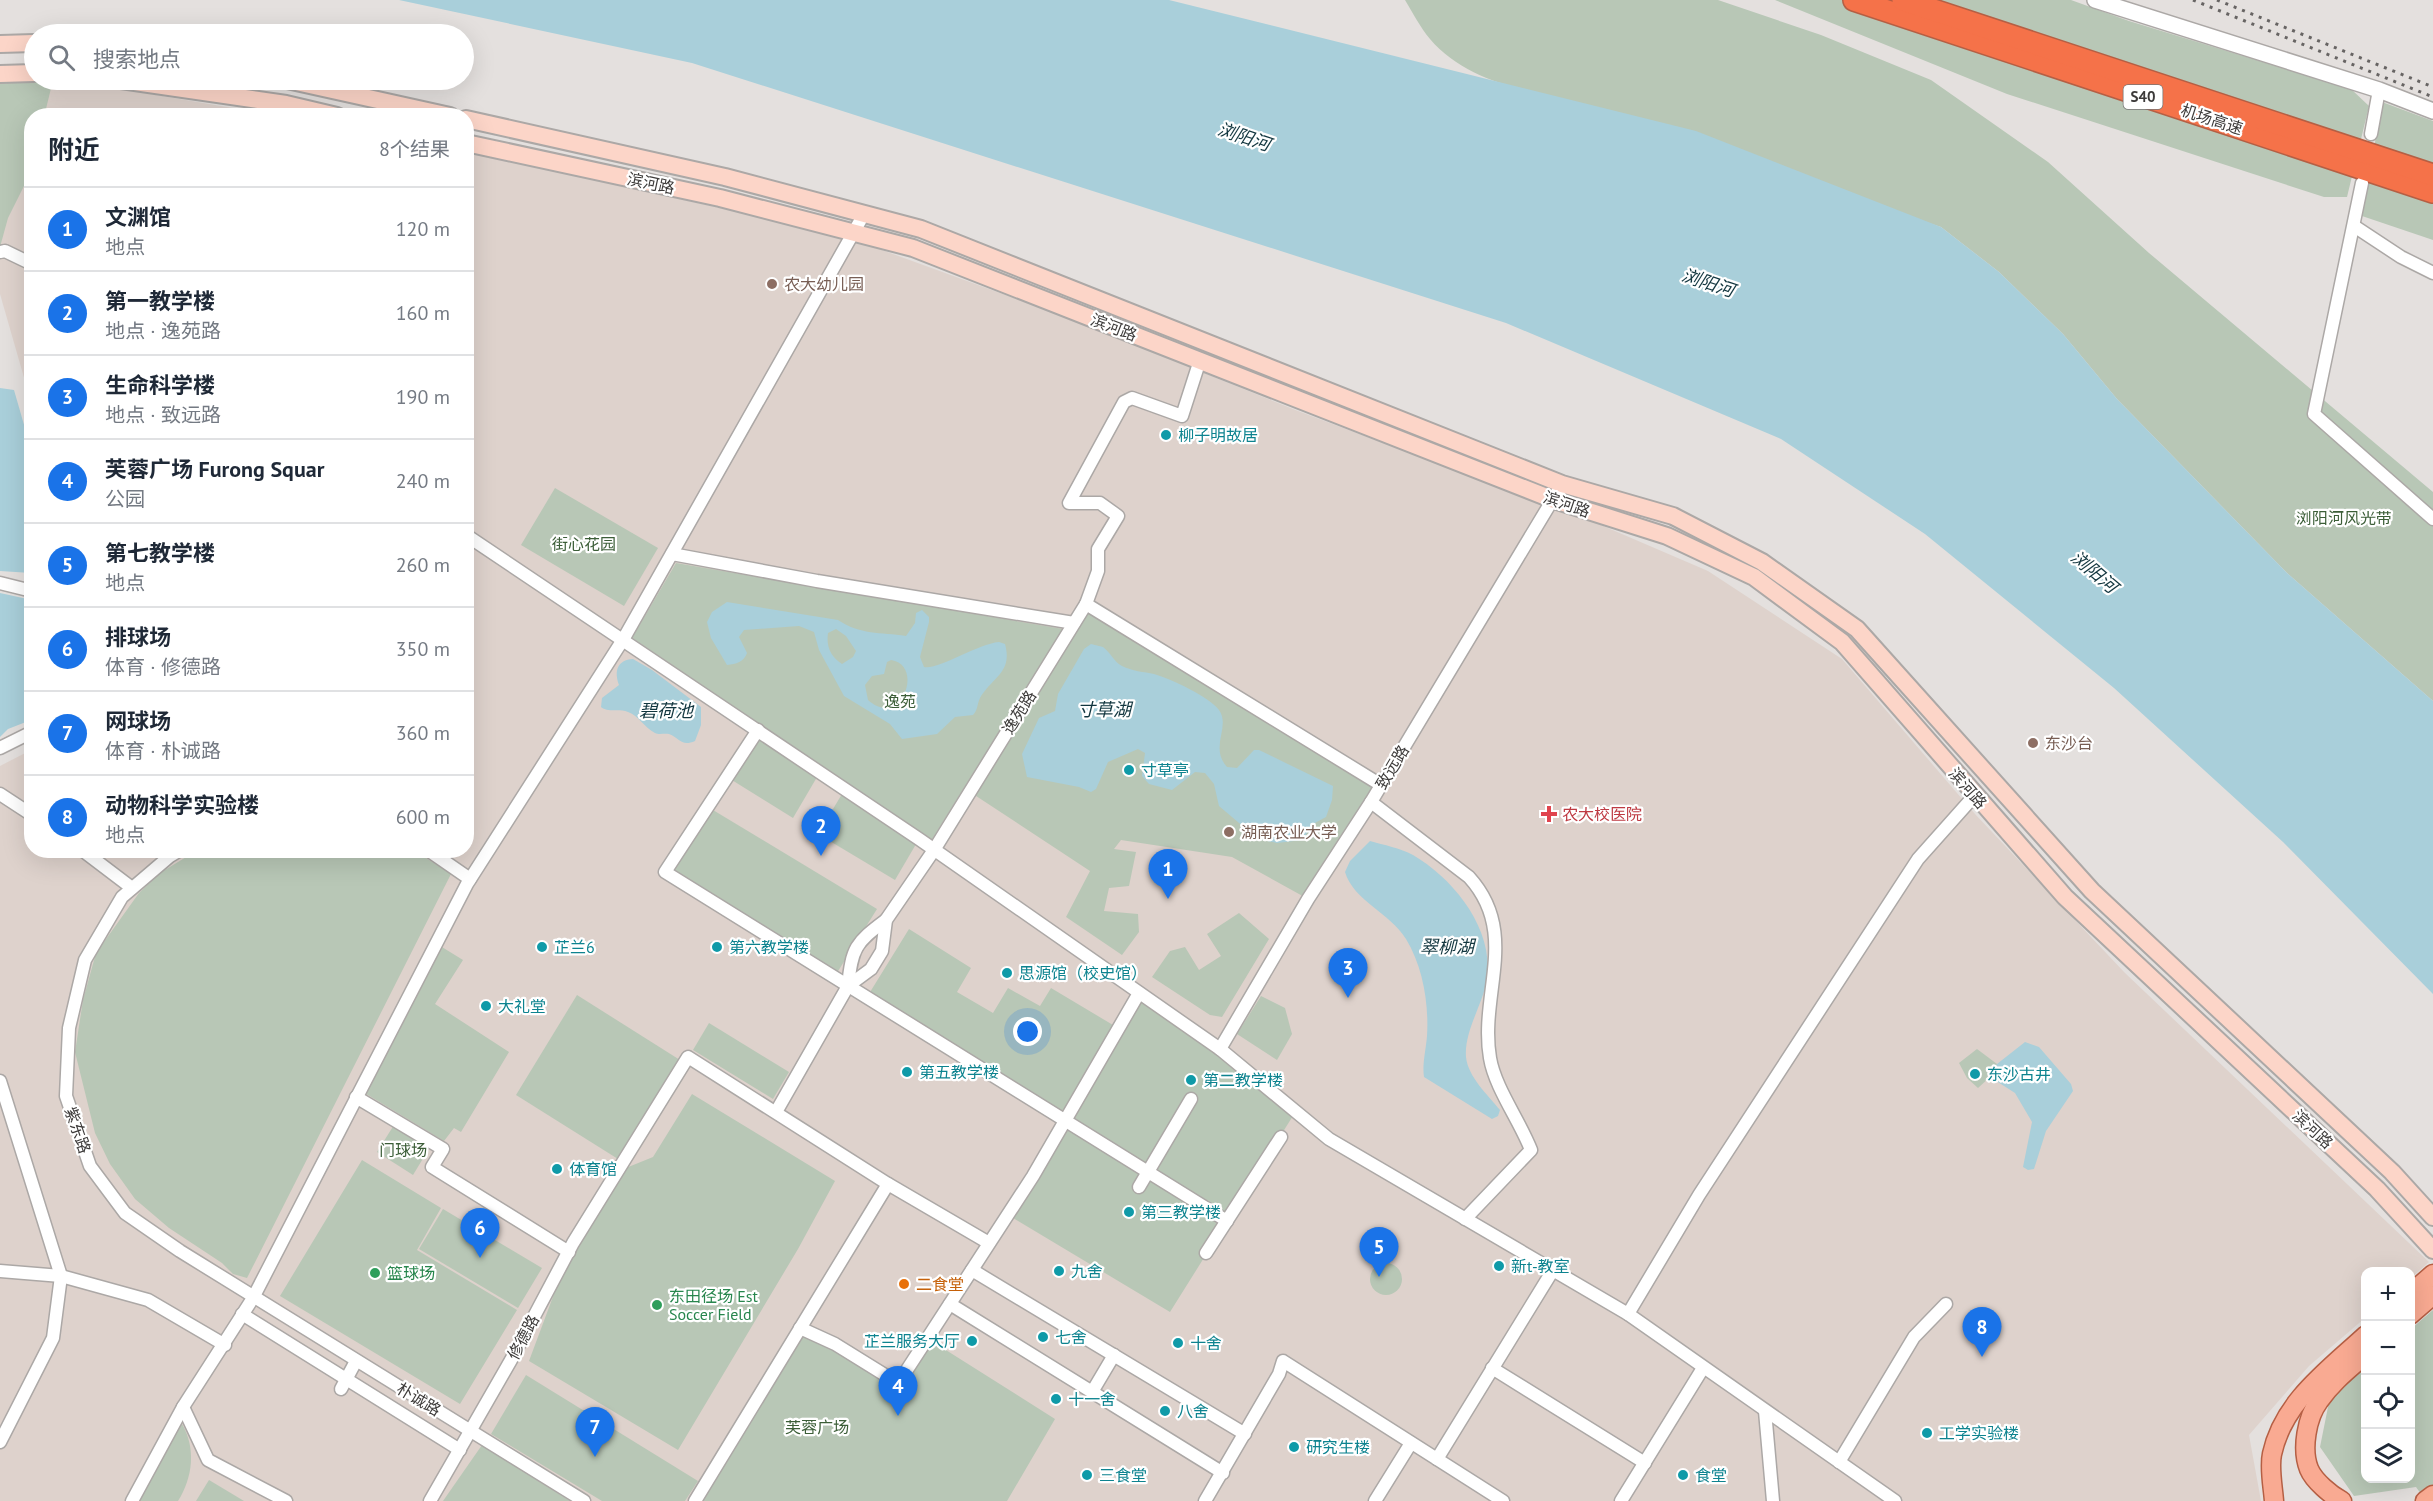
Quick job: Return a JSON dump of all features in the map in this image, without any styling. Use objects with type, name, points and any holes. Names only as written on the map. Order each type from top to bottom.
[{"type":"highway","name":"机场高速","points":[[1854,0],[2433,192]]},
{"type":"highway","name":"机场高速","points":[[1903,0],[2433,175]]},
{"type":"main road","points":[[0,44],[24,44]]},
{"type":"main road","points":[[0,74],[24,73]]},
{"type":"main road","points":[[187,90],[299,108]]},
{"type":"main road","points":[[332,90],[414,108]]},
{"type":"main road","name":"滨河路","points":[[474,121],[725,177],[921,229],[1562,484],[1673,516],[1762,562],[1857,629],[2092,891],[2392,1172],[2433,1217]]},
{"type":"main road","name":"滨河路","points":[[474,146],[720,198],[913,248],[1554,500],[1667,536],[1754,577],[1842,642],[2065,897],[2377,1189],[2433,1250]]},
{"type":"main road","points":[[2415,1290],[2433,1274]]},
{"type":"main road","points":[[2415,1311],[2433,1295]]},
{"type":"main road","points":[[2274,1501],[2271,1456],[2286,1413],[2313,1384],[2361,1340]]},
{"type":"main road","points":[[2342,1501],[2331,1495],[2309,1469],[2306,1444],[2309,1421],[2317,1403],[2333,1383],[2361,1358]]},
{"type":"main road","points":[[2426,1501],[2433,1495]]},
{"type":"street","points":[[2095,0],[2379,90],[2433,111]]},
{"type":"street","points":[[2371,134],[2379,90]]},
{"type":"street","points":[[2362,183],[2314,414],[2433,519]]},
{"type":"street","points":[[132,1501],[183,1407],[225,1345],[253,1298],[470,879],[624,638],[864,214]]},
{"type":"street","points":[[2354,226],[2401,257],[2433,273]]},
{"type":"street","points":[[0,252],[5,251],[24,260]]},
{"type":"street","name":"逸苑路","points":[[776,1112],[848,986],[872,969],[882,951],[886,920],[934,850],[1086,604],[1098,571],[1098,549],[1118,516],[1100,503],[1069,503],[1124,402],[1132,398],[1182,416],[1200,360]]},
{"type":"street","name":"致远路","points":[[1220,1049],[1308,899],[1371,802],[1562,484]]},
{"type":"street","points":[[474,540],[624,638],[1220,1049],[1329,1139],[1628,1314],[1895,1501]]},
{"type":"street","points":[[672,554],[817,581],[1074,623]]},
{"type":"street","points":[[0,583],[24,589]]},
{"type":"street","points":[[1086,604],[1381,785]]},
{"type":"street","points":[[758,730],[666,872],[1064,1122],[1227,1221]]},
{"type":"street","points":[[0,748],[24,736]]},
{"type":"street","points":[[0,794],[24,810]]},
{"type":"street","points":[[1628,1314],[1699,1195],[1918,859],[1975,795]]},
{"type":"street","points":[[1371,802],[1468,877],[1481,890],[1494,924],[1497,958],[1490,1008],[1490,1060],[1523,1127],[1531,1150],[1465,1219]]},
{"type":"street","points":[[93,858],[132,888]]},
{"type":"street","name":"紫东路","points":[[170,858],[122,897],[85,960],[69,1028],[66,1096],[90,1166],[125,1213],[253,1298]]},
{"type":"street","points":[[440,858],[470,879]]},
{"type":"street","points":[[848,986],[851,956],[863,937],[886,920]]},
{"type":"street","points":[[800,1328],[836,1344],[885,1375],[901,1379],[1033,1176],[1139,993]]},
{"type":"street","name":"修德路","points":[[430,1501],[471,1431],[571,1247],[688,1057],[776,1112]]},
{"type":"street","points":[[0,1080],[61,1276],[53,1338],[0,1442]]},
{"type":"street","points":[[356,1097],[443,1149],[432,1167],[571,1247]]},
{"type":"street","points":[[1139,1187],[1191,1099]]},
{"type":"street","points":[[776,1112],[888,1184],[989,1243]]},
{"type":"street","points":[[1206,1253],[1281,1137]]},
{"type":"street","points":[[695,1501],[888,1184]]},
{"type":"street","points":[[972,1270],[1245,1434]]},
{"type":"street","points":[[1437,1459],[1552,1270]]},
{"type":"street","points":[[0,1271],[61,1276],[148,1300],[225,1345]]},
{"type":"street","name":"朴诚路","points":[[253,1298],[584,1501]]},
{"type":"street","points":[[950,1304],[1223,1473]]},
{"type":"street","points":[[1839,1462],[1914,1336],[1946,1304]]},
{"type":"street","points":[[242,1314],[343,1383],[460,1450]]},
{"type":"street","points":[[1092,1392],[1114,1355]]},
{"type":"street","points":[[343,1383],[356,1361]]},
{"type":"street","points":[[1205,1501],[1279,1374],[1283,1361],[1503,1501]]},
{"type":"street","points":[[1492,1368],[1645,1463]]},
{"type":"street","points":[[1621,1501],[1703,1368]]},
{"type":"street","points":[[183,1407],[208,1460],[286,1501]]},
{"type":"street","points":[[1765,1411],[1773,1501]]},
{"type":"street","points":[[1375,1501],[1411,1443]]},
{"type":"shaded area","points":[[31,90],[127,90],[232,108],[26,108]]},
{"type":"shaded area","points":[[24,116],[24,378],[0,294],[0,201]]},
{"type":"shaded area","name":"湖南农业大学","points":[[474,154],[838,234],[1066,317],[1298,411],[1594,522],[1708,571],[1842,659],[1975,814],[2125,973],[2429,1262],[2415,1274],[2415,1267],[2361,1267],[2361,1321],[2309,1366],[2249,1435],[2261,1501],[0,1501],[0,766],[24,754],[24,858],[474,858]]},
{"type":"green space","name":"浏阳河风光带","points":[[1405,0],[1718,0],[1821,35],[1931,80],[2048,162],[2149,253],[2433,492],[2433,701],[2287,573],[2117,399],[2063,334],[1999,272],[1941,227],[1492,80],[1465,67],[1440,50],[1423,30]]},
{"type":"green space","points":[[1775,0],[2071,0],[2129,21],[2351,89],[2369,106],[2347,197],[2324,197],[2007,94]]},
{"type":"green space","points":[[24,81],[24,90],[51,90],[46,108],[24,108],[24,186],[8,218],[0,247],[0,82]]},
{"type":"green space","points":[[2382,102],[2433,121],[2433,240],[2362,216]]},
{"type":"green space","name":"街心花园","points":[[555,488],[658,548],[624,606],[521,545]]},
{"type":"green space","name":"逸苑","points":[[676,563],[1063,629],[931,841],[632,638]]},
{"type":"green space","points":[[1086,604],[1381,785],[1308,899],[1232,857],[1121,840],[1114,849],[1136,852],[1129,886],[1109,888],[1104,911],[1138,914],[1139,932],[1122,955],[1066,917],[1090,871],[970,792]]},
{"type":"green space","points":[[758,730],[820,772],[793,818],[727,777]]},
{"type":"green space","points":[[845,789],[919,839],[895,880],[818,834]]},
{"type":"green space","points":[[708,807],[877,909],[835,976],[665,872]]},
{"type":"green space","points":[[185,858],[426,858],[451,874],[247,1278],[233,1274],[222,1263],[169,1228],[135,1199],[110,1164],[95,1133],[75,1052],[83,1000],[96,953],[139,893],[160,873]]},
{"type":"green space","points":[[1239,913],[1269,939],[1222,1017],[1210,1015],[1152,977],[1170,951],[1185,947],[1199,970],[1221,956],[1207,934]]},
{"type":"green space","points":[[909,929],[971,968],[957,992],[993,1013],[1008,988],[1040,1006],[1051,988],[1118,1028],[1139,993],[1296,1111],[1170,1312],[1008,1215],[1063,1122],[867,997]]},
{"type":"green space","points":[[437,944],[463,960],[435,1004],[509,1052],[461,1132],[454,1128],[444,1141],[363,1092]]},
{"type":"green space","points":[[577,995],[680,1060],[618,1159],[516,1095]]},
{"type":"green space","points":[[1261,996],[1285,1008],[1292,1034],[1277,1060],[1237,1034]]},
{"type":"green space","points":[[709,1023],[789,1072],[773,1099],[693,1050]]},
{"type":"green space","points":[[1977,1049],[1997,1064],[1990,1077],[1978,1088],[1967,1078],[1959,1063]]},
{"type":"green space","name":"东田径场 Est Soccer Field","points":[[692,1094],[835,1181],[798,1249],[678,1450],[529,1361],[573,1243],[616,1172],[653,1157]]},
{"type":"green space","name":"门球场","points":[[394,1125],[430,1147],[413,1175],[377,1152]]},
{"type":"green space","name":"篮球场","points":[[362,1160],[441,1208],[417,1250],[517,1310],[460,1404],[280,1296]]},
{"type":"green space","points":[[443,1209],[542,1268],[518,1308],[419,1249]]},
{"type":"green space","points":[[1386,1263],[1398,1267],[1402,1279],[1398,1291],[1386,1295],[1374,1291],[1370,1279],[1374,1267]]},
{"type":"green space","points":[[2433,1310],[2433,1501],[2426,1501],[2416,1487],[2354,1496],[2320,1447],[2330,1397],[2361,1370],[2361,1483],[2415,1483],[2415,1326]]},
{"type":"green space","name":"芙蓉广场","points":[[803,1334],[857,1353],[904,1385],[930,1340],[1055,1419],[1007,1501],[695,1501],[748,1413],[789,1360]]},
{"type":"green space","points":[[526,1375],[698,1481],[685,1501],[602,1501],[491,1434]]},
{"type":"green space","points":[[182,1424],[189,1443],[191,1463],[187,1482],[178,1501],[136,1501]]},
{"type":"green space","points":[[482,1445],[570,1501],[443,1501]]},
{"type":"green space","points":[[209,1480],[244,1501],[196,1501]]},
{"type":"water","name":"浏阳河","points":[[399,0],[1169,0],[1696,131],[1941,227],[1999,272],[2063,334],[2117,399],[2287,573],[2433,701],[2433,994],[2283,842],[2114,688],[1925,534],[1781,439],[1506,323],[692,63]]},
{"type":"water","points":[[0,388],[14,390],[24,425],[24,573],[0,571]]},
{"type":"water","points":[[0,593],[24,598],[24,723],[8,729],[0,737]]},
{"type":"water","points":[[727,602],[838,620],[862,631],[906,636],[915,623],[916,613],[922,610],[929,617],[920,657],[924,667],[939,665],[980,647],[999,642],[1005,644],[1006,662],[1000,674],[980,698],[973,715],[955,717],[937,734],[902,739],[890,724],[844,696],[819,650],[814,632],[799,626],[744,630],[739,637],[747,653],[746,656],[739,662],[727,665],[711,638],[707,622],[712,612]],"holes":[[[836,629],[846,636],[856,651],[853,657],[842,664],[832,655],[828,643],[828,633]],[[891,660],[901,664],[906,673],[905,693],[899,702],[890,707],[880,707],[868,700],[865,685],[872,676],[884,674],[887,662]]]},
{"type":"water","name":"寸草湖","points":[[1091,644],[1103,647],[1122,666],[1169,679],[1214,705],[1222,717],[1220,752],[1227,767],[1237,768],[1254,750],[1259,750],[1333,786],[1332,800],[1326,817],[1313,824],[1302,840],[1277,843],[1258,839],[1219,806],[1214,784],[1205,773],[1195,772],[1172,790],[1149,784],[1142,776],[1145,753],[1138,749],[1108,762],[1096,789],[1091,792],[1079,787],[1027,777],[1022,754],[1039,718],[1055,711],[1058,694],[1084,649]]},
{"type":"water","name":"碧荷池","points":[[633,659],[652,670],[701,707],[701,725],[695,741],[687,743],[669,734],[657,734],[632,714],[601,707],[602,698],[619,685],[617,671],[620,664]]},
{"type":"water","name":"翠柳湖","points":[[1370,841],[1413,855],[1428,865],[1456,892],[1468,907],[1477,924],[1488,960],[1487,978],[1468,1037],[1466,1057],[1474,1079],[1500,1110],[1498,1116],[1492,1119],[1424,1077],[1427,1011],[1424,986],[1417,961],[1399,930],[1356,891],[1345,872],[1350,861]]},
{"type":"water","points":[[2025,1042],[2039,1047],[2071,1084],[2073,1091],[2046,1131],[2034,1169],[2028,1170],[2023,1167],[2032,1122],[2015,1093],[1990,1077],[1997,1064]]},
{"type":"railway","points":[[2193,0],[2433,97]]},
{"type":"railway","points":[[2217,0],[2433,87]]},
{"type":"place","name":"农大幼儿园","points":[[772,284]]},
{"type":"place","name":"柳子明故居","points":[[1166,435]]},
{"type":"place","name":"东沙台","points":[[2033,743]]},
{"type":"place","name":"寸草亭","points":[[1129,770]]},
{"type":"place","name":"农大校医院","points":[[1549,814]]},
{"type":"place","name":"湖南农业大学","points":[[1229,832]]},
{"type":"place","name":"第一教学楼","points":[[821,856]]},
{"type":"place","name":"文渊馆","points":[[1168,899]]},
{"type":"place","name":"芷兰6","points":[[542,947]]},
{"type":"place","name":"第六教学楼","points":[[717,947]]},
{"type":"place","name":"思源馆（校史馆）","points":[[1007,973]]},
{"type":"place","name":"生命科学楼","points":[[1348,998]]},
{"type":"place","name":"大礼堂","points":[[486,1006]]},
{"type":"place","name":"第五教学楼","points":[[907,1072]]},
{"type":"place","name":"东沙古井","points":[[1975,1074]]},
{"type":"place","name":"第二教学楼","points":[[1191,1080]]},
{"type":"place","name":"体育馆","points":[[557,1169]]},
{"type":"place","name":"第三教学楼","points":[[1129,1212]]},
{"type":"place","name":"排球场","points":[[480,1258]]},
{"type":"place","name":"新t-教室","points":[[1499,1266]]},
{"type":"place","name":"九舍","points":[[1059,1271]]},
{"type":"place","name":"篮球场","points":[[375,1273]]},
{"type":"place","name":"第七教学楼","points":[[1379,1277]]},
{"type":"place","name":"二食堂","points":[[904,1284]]},
{"type":"place","name":"东田径场 Est Soccer Field","points":[[657,1305]]},
{"type":"place","name":"七舍","points":[[1043,1337]]},
{"type":"place","name":"芷兰服务大厅","points":[[972,1341]]},
{"type":"place","name":"十舍","points":[[1178,1343]]},
{"type":"place","name":"动物科学实验楼","points":[[1982,1357]]},
{"type":"place","name":"十一舍","points":[[1056,1399]]},
{"type":"place","name":"八舍","points":[[1165,1411]]},
{"type":"place","name":"芙蓉广场 Furong Squar","points":[[898,1416]]},
{"type":"place","name":"工学实验楼","points":[[1927,1433]]},
{"type":"place","name":"研究生楼","points":[[1294,1447]]},
{"type":"place","name":"网球场","points":[[595,1457]]},
{"type":"place","name":"三食堂","points":[[1087,1475]]},
{"type":"place","name":"食堂","points":[[1683,1475]]}]
